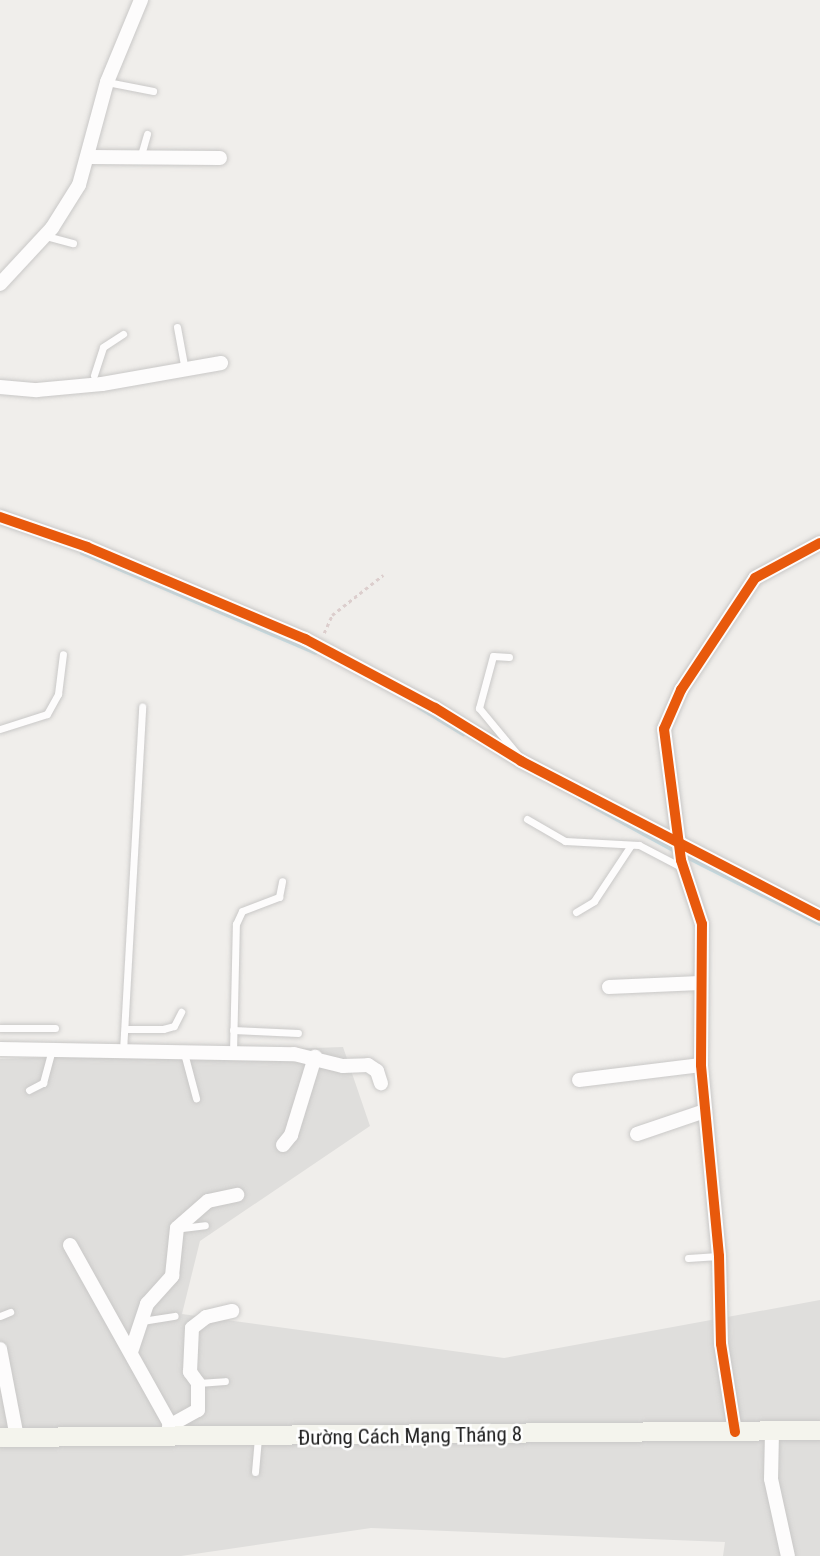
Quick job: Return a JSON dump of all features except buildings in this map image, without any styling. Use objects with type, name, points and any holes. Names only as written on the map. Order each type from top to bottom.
[{"type":"street","points":[[0,284],[46,236],[66,208],[90,157],[107,82],[141,0]]},
{"type":"street","points":[[90,157],[141,155],[220,159]]},
{"type":"street","points":[[0,387],[37,390],[221,363]]},
{"type":"street","points":[[0,517],[87,547],[342,658],[681,855],[820,916]]},
{"type":"street","points":[[736,1432],[721,1344],[719,1256],[701,1065],[702,923],[681,855],[664,741],[668,716],[684,684],[755,578],[820,543]]},
{"type":"street","points":[[610,988],[700,982]]},
{"type":"street","points":[[0,1049],[316,1057],[343,1066],[368,1065],[377,1070],[381,1083]]},
{"type":"street","points":[[282,1145],[291,1135],[316,1057]]},
{"type":"street","points":[[579,1080],[701,1065]]},
{"type":"street","points":[[637,1134],[705,1111]]},
{"type":"street","points":[[131,1352],[150,1299],[172,1276],[177,1228],[208,1201],[237,1195]]},
{"type":"street","points":[[70,1245],[172,1431],[196,1413],[198,1383],[190,1372],[192,1328],[206,1317],[232,1311]]},
{"type":"street","points":[[0,1349],[9,1437]]},
{"type":"street","name":"Đường Cách Mạng Tháng 8","points":[[9,1437],[172,1431],[258,1437],[820,1430]]},
{"type":"street","points":[[772,1432],[771,1479],[788,1556]]},
{"type":"lane","points":[[107,82],[153,91]]},
{"type":"lane","points":[[141,155],[147,134]]},
{"type":"lane","points":[[46,236],[73,243]]},
{"type":"lane","points":[[177,327],[185,370]]},
{"type":"lane","points":[[93,380],[103,347],[122,334]]},
{"type":"lane","points":[[0,729],[47,714],[58,694],[62,654]]},
{"type":"lane","points":[[509,657],[493,656],[479,708],[521,761]]},
{"type":"lane","points":[[123,1051],[142,707]]},
{"type":"lane","points":[[527,819],[565,841],[631,845],[681,855]]},
{"type":"lane","points":[[576,912],[594,901],[631,845]]},
{"type":"lane","points":[[233,1053],[236,924],[242,911],[279,897],[282,881]]},
{"type":"lane","points":[[125,1028],[163,1029],[174,1026],[181,1012]]},
{"type":"lane","points":[[0,1028],[55,1028]]},
{"type":"lane","points":[[233,1030],[298,1033]]},
{"type":"lane","points":[[29,1090],[43,1083],[52,1049]]},
{"type":"lane","points":[[183,1052],[196,1098]]},
{"type":"lane","points":[[177,1228],[205,1225]]},
{"type":"lane","points":[[688,1258],[719,1256]]},
{"type":"lane","points":[[0,1316],[10,1312]]},
{"type":"lane","points":[[142,1321],[175,1316]]},
{"type":"lane","points":[[198,1383],[225,1381]]},
{"type":"lane","points":[[255,1472],[258,1437]]},
{"type":"path","points":[[342,658],[324,626],[383,575]]},
{"type":"shaded area","points":[[343,1047],[370,1126],[200,1241],[182,1314],[504,1358],[820,1300],[820,1556],[723,1556],[725,1542],[371,1528],[181,1556],[0,1556],[0,1059]]},
{"type":"waterway","points":[[82,553],[316,653]]},
{"type":"waterway","points":[[419,707],[463,734]]},
{"type":"waterway","points":[[580,799],[675,851]]},
{"type":"waterway","points":[[685,856],[820,924]]},
{"type":"cycle path","points":[[0,517],[87,547],[305,639],[435,708],[521,761],[820,916]]},
{"type":"cycle path","points":[[735,1432],[721,1344],[719,1256],[701,1065],[702,924],[681,860],[664,729],[681,690],[755,578],[820,543]]}]
